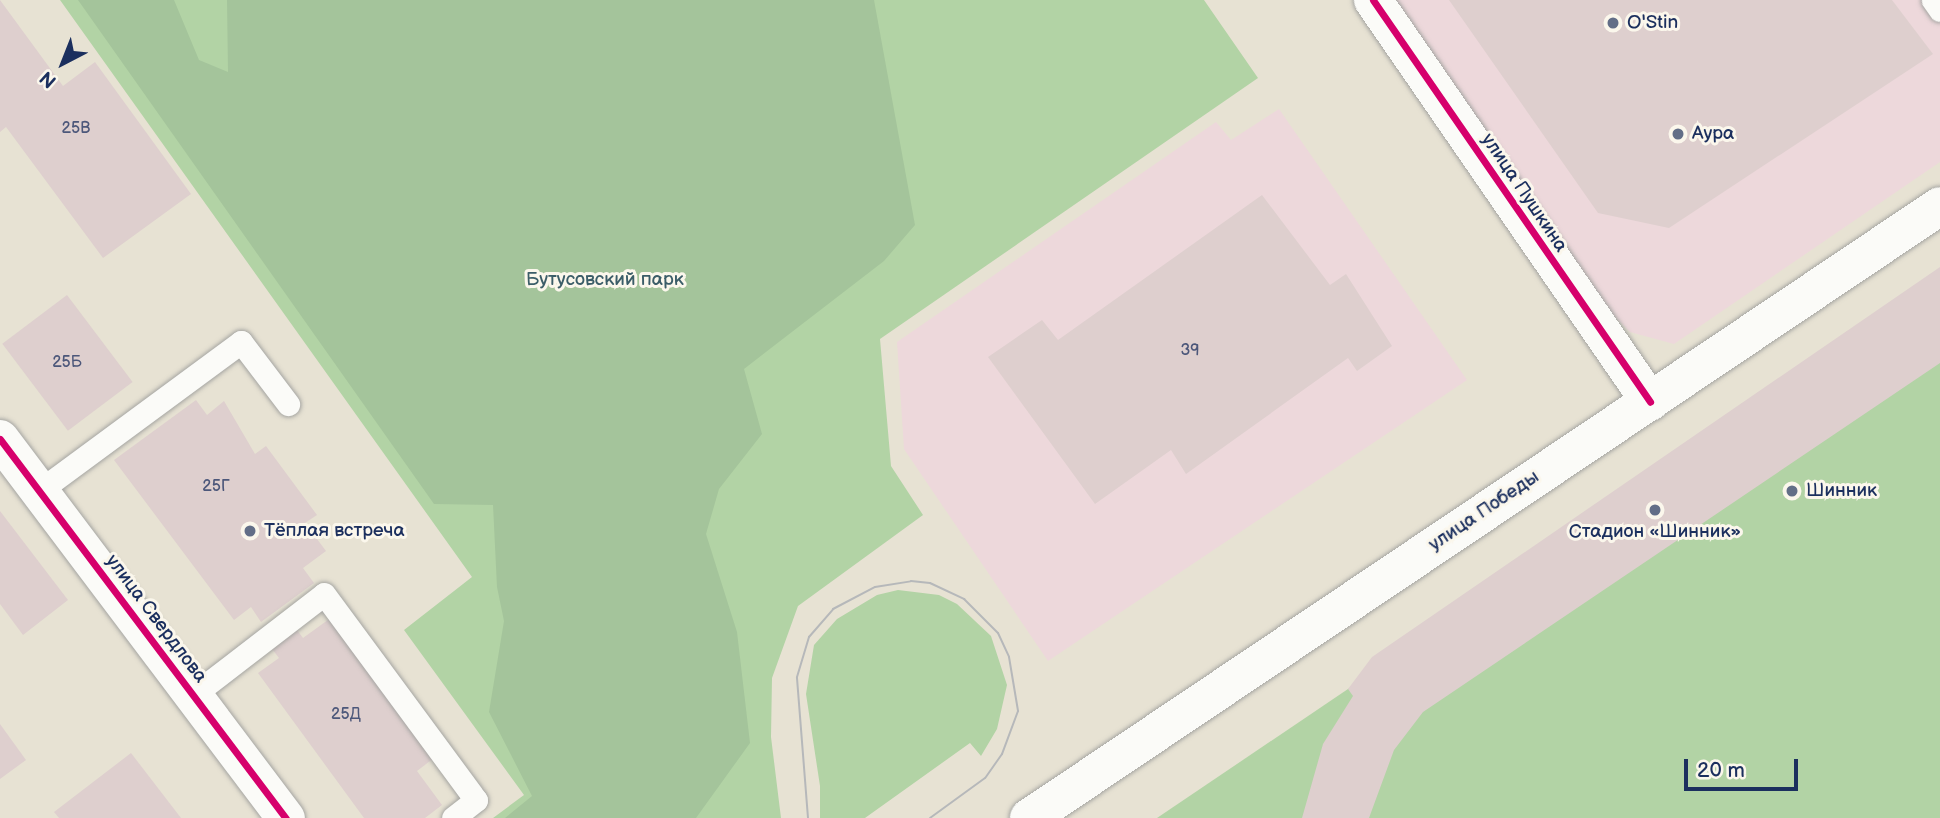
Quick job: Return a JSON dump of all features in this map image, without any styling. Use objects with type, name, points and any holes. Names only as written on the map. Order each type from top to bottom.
[{"type":"main road","name":"улица Пушкина","points":[[1373,0],[1650,402]]},
{"type":"main road","name":"улица Победы","points":[[1050,812],[1940,206]]},
{"type":"main road","name":"улица Свердлова","points":[[0,439],[286,818]]},
{"type":"lane","points":[[1933,0],[1940,10]]},
{"type":"lane","points":[[39,491],[241,342],[288,404]]},
{"type":"lane","points":[[193,695],[324,594],[476,800],[453,818]]},
{"type":"shaded area","points":[[1396,0],[1940,0],[1940,162],[1674,344],[1630,332],[1607,309]]},
{"type":"shaded area","points":[[1279,109],[1467,380],[1048,661],[904,449],[897,342],[1216,122],[1231,140]]},
{"type":"green space","name":"Бутусовский парк","points":[[60,0],[1204,0],[1258,78],[880,339],[891,466],[923,515],[798,606],[772,678],[771,737],[781,818],[493,818],[524,795],[404,630],[472,577]]},
{"type":"green space","name":"Бутусовский парк","points":[[78,0],[174,0],[199,60],[228,72],[227,0],[874,0],[915,225],[884,261],[744,369],[762,434],[719,489],[706,534],[737,632],[750,743],[696,818],[505,818],[532,796],[489,712],[504,621],[497,587],[493,505],[434,504]]},
{"type":"green space","name":"Шинник","points":[[1940,294],[1940,818],[1157,818],[1348,689]]},
{"type":"green space","points":[[898,590],[939,595],[957,604],[991,636],[1007,685],[997,729],[981,756],[970,743],[865,818],[820,818],[820,786],[806,694],[814,645],[837,619],[877,595]]},
{"type":"building","points":[[0,0],[63,86],[95,62],[191,194],[103,258],[6,127],[0,132]]},
{"type":"building","name":"Аура","points":[[1449,0],[1892,0],[1933,54],[1669,228],[1598,213]]},
{"type":"building","points":[[1262,195],[1330,285],[1346,274],[1392,346],[1357,371],[1348,358],[1186,474],[1171,450],[1095,504],[988,357],[1042,320],[1058,340]]},
{"type":"building","name":"Стадион «Шинник»","points":[[1940,267],[1940,363],[1423,712],[1394,750],[1369,818],[1302,818],[1323,744],[1353,696],[1348,689],[1372,657]]},
{"type":"building","points":[[67,295],[133,382],[68,431],[2,344]]},
{"type":"building","points":[[196,400],[207,415],[224,401],[255,454],[266,446],[317,515],[305,523],[326,551],[303,568],[314,583],[261,622],[251,607],[234,620],[114,460]]},
{"type":"building","points":[[0,511],[68,600],[23,635],[0,604]]},
{"type":"building","points":[[332,617],[434,758],[417,771],[442,805],[425,818],[364,818],[258,673],[279,658],[272,649],[297,630],[303,638]]},
{"type":"building","points":[[0,724],[26,760],[0,779]]},
{"type":"building","points":[[131,753],[181,818],[59,818],[54,812]]},
{"type":"tram line","points":[[808,818],[797,677],[809,637],[833,609],[875,587],[911,581],[930,583],[964,599],[998,633],[1009,657],[1018,711],[1002,754],[985,778],[930,818]]},
{"type":"cycle path","points":[[1373,0],[1650,402]]},
{"type":"cycle path","points":[[0,439],[286,818]]},
{"type":"place","name":"O'Stin","points":[[1613,23]]},
{"type":"place","name":"Аура","points":[[1678,134]]},
{"type":"place","name":"Шинник","points":[[1792,491]]},
{"type":"place","name":"Стадион «Шинник»","points":[[1655,510]]},
{"type":"place","name":"Тёплая встреча","points":[[250,531]]}]
